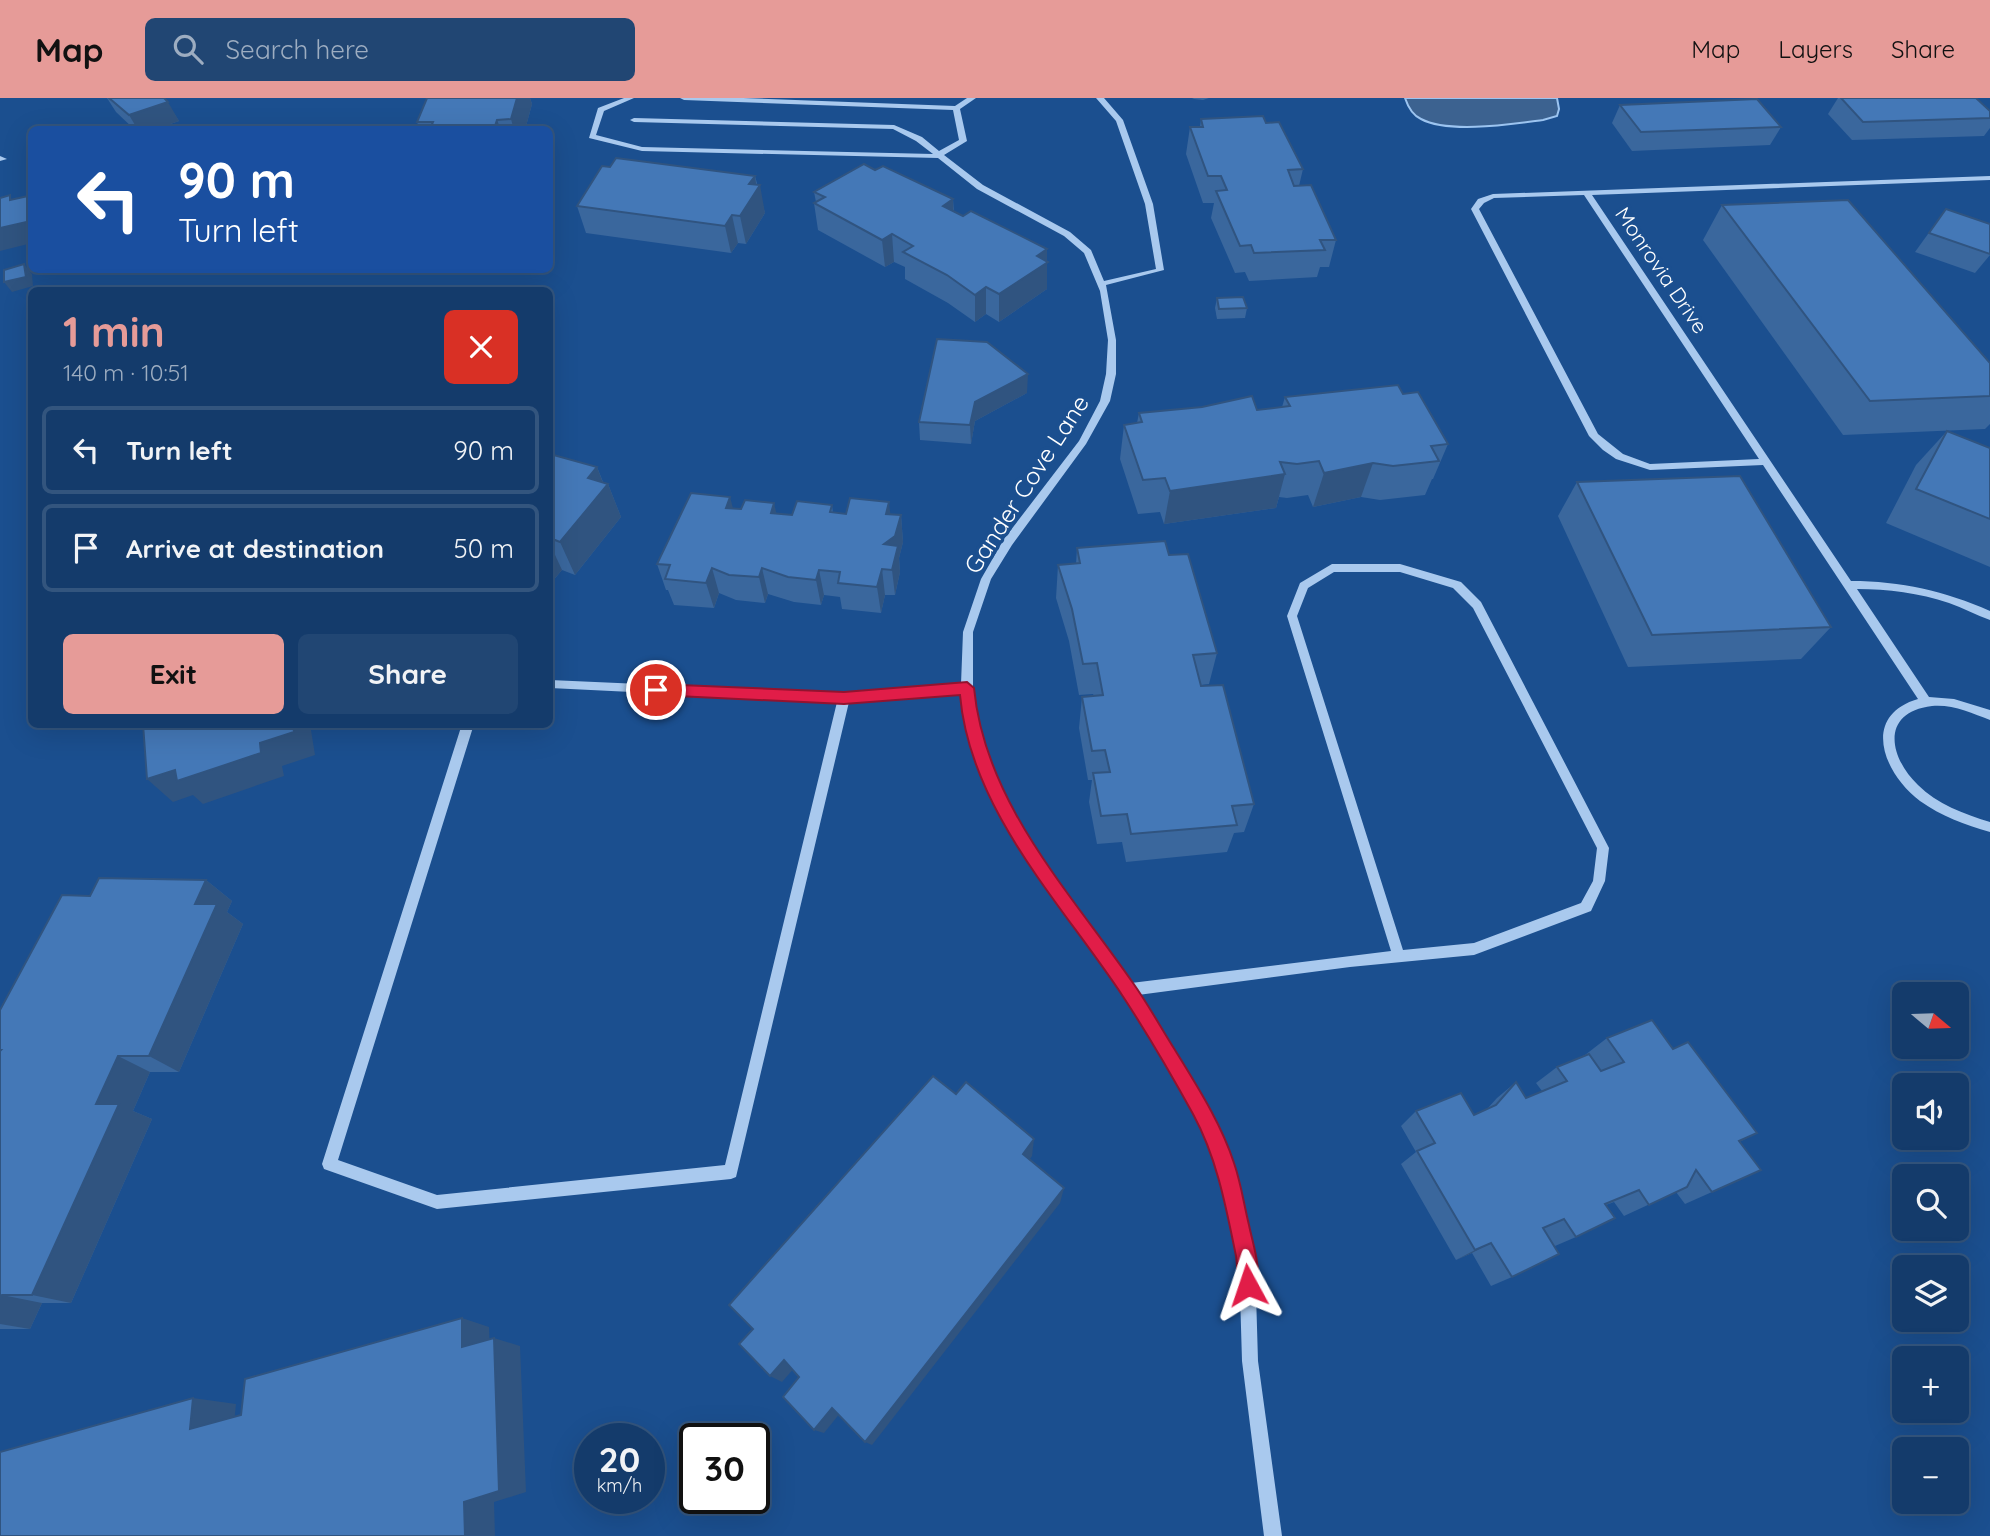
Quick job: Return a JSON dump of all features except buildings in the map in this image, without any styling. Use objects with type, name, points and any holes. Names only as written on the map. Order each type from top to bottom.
[{"type":"street","points":[[630,98],[601,110],[592,136],[642,149],[937,156]]},
{"type":"street","points":[[1100,98],[1118,120],[1149,204],[1160,270],[1100,284]]},
{"type":"street","name":"Gander Cove Lane","points":[[634,120],[894,127],[919,139],[937,156],[980,187],[1067,234],[1088,252],[1100,284],[1112,340],[1111,374],[1105,401],[1083,442],[1008,542],[986,579],[968,632],[967,688],[970,719],[982,758],[1002,804],[1055,888],[1128,990],[1200,1109],[1225,1164],[1247,1260],[1250,1361],[1273,1536]]},
{"type":"street","name":"Monrovia Drive","points":[[1587,193],[1990,178]]},
{"type":"street","points":[[1587,193],[1493,196],[1481,201],[1475,209],[1594,436],[1610,453],[1632,463],[1650,467],[1767,462]]},
{"type":"street","name":"Monrovia Drive","points":[[1587,193],[1927,703]]},
{"type":"street","points":[[1128,990],[1475,949],[1586,907],[1599,881],[1604,848],[1478,605],[1457,585],[1400,568],[1332,568],[1304,586],[1292,616],[1399,957]]},
{"type":"street","points":[[1849,585],[1876,584],[1921,589],[1946,596],[1990,615]]},
{"type":"street","points":[[553,684],[844,698],[967,688]]},
{"type":"street","points":[[467,728],[329,1164],[438,1202],[731,1172],[844,698]]},
{"type":"street","points":[[1990,715],[1970,707],[1942,702],[1927,703],[1899,712],[1889,727],[1887,746],[1897,768],[1913,788],[1936,806],[1962,819],[1990,827]]},
{"type":"lane","points":[[684,98],[956,108],[972,98]]},
{"type":"lane","points":[[937,156],[963,141],[956,108]]},
{"type":"water","points":[[1405,98],[1557,98],[1559,109],[1557,116],[1543,120],[1481,127],[1448,126],[1433,124],[1418,117]]},
{"type":"route","points":[[656,690],[844,698],[967,688],[970,719],[982,758],[1002,804],[1055,888],[1128,990],[1200,1109],[1225,1164],[1247,1260],[1248,1285]]}]
